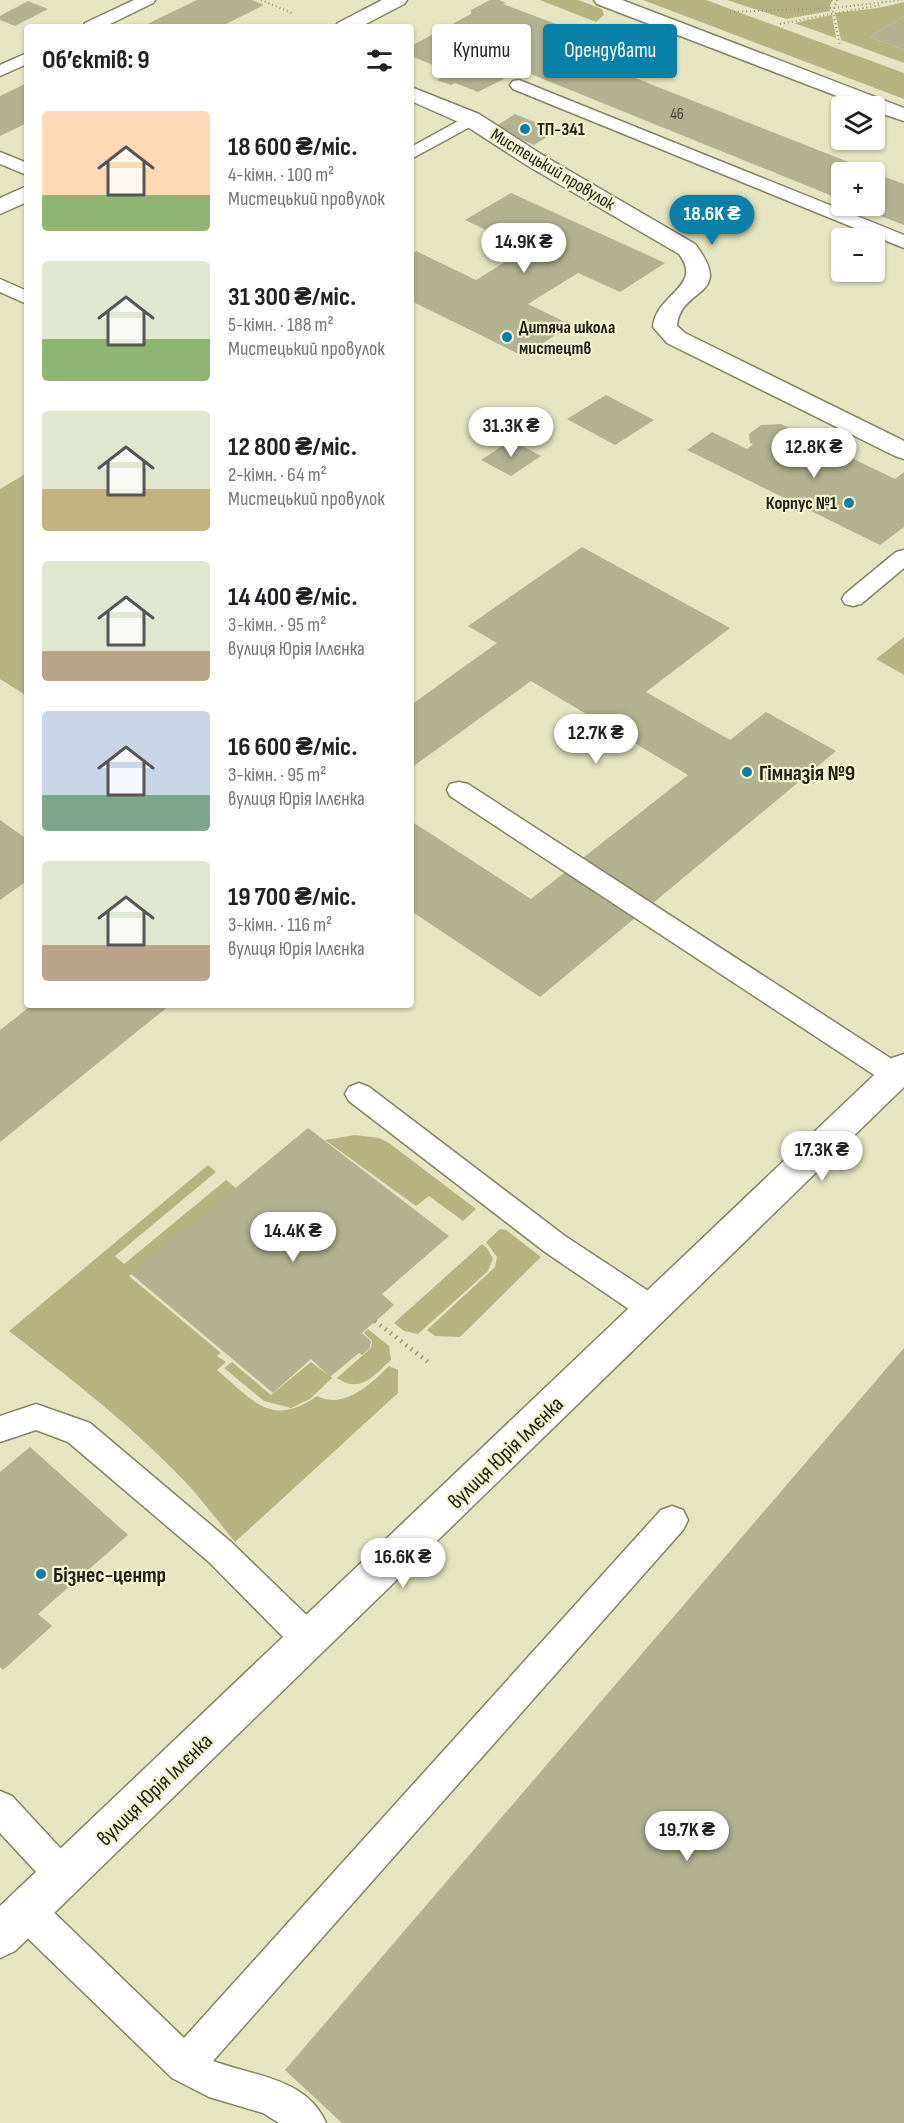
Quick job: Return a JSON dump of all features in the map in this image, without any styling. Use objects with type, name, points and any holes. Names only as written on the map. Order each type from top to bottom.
[{"type":"street","points":[[351,24],[397,0]]},
{"type":"street","points":[[604,0],[904,116]]},
{"type":"street","name":"Мистецький провулок","points":[[414,94],[471,119],[536,161],[677,242],[694,257],[700,267],[699,277],[694,286],[666,314],[664,321],[665,327],[676,338],[904,451]]},
{"type":"street","points":[[0,207],[24,195]]},
{"type":"street","name":"вулиця Юрія Іллєнка","points":[[13,1923],[900,1071]]},
{"type":"lane","points":[[97,24],[147,0]]},
{"type":"lane","points":[[0,71],[24,59]]},
{"type":"lane","points":[[519,85],[904,242]]},
{"type":"lane","points":[[414,152],[471,119]]},
{"type":"lane","points":[[0,157],[24,169]]},
{"type":"lane","points":[[0,285],[24,297]]},
{"type":"lane","points":[[853,599],[904,557]]},
{"type":"lane","points":[[459,790],[900,1071]]},
{"type":"lane","points":[[359,1094],[555,1244],[652,1309]]},
{"type":"lane","points":[[0,1429],[36,1417],[79,1432],[220,1552],[309,1640]]},
{"type":"lane","points":[[185,2065],[672,1520]]},
{"type":"lane","points":[[0,1808],[63,1876]]},
{"type":"lane","points":[[13,1923],[201,2077],[283,2102],[307,2123]]},
{"type":"path","points":[[261,0],[292,13]]},
{"type":"path","points":[[837,0],[833,10],[840,46]]},
{"type":"path","points":[[658,21],[696,14],[833,10],[903,0]]},
{"type":"path","points":[[780,24],[833,10]]},
{"type":"path","points":[[375,1322],[428,1362]]},
{"type":"shaded area","points":[[540,0],[578,0],[602,9],[604,15],[596,22]]},
{"type":"shaded area","points":[[643,0],[706,0],[904,73],[904,99]]},
{"type":"shaded area","points":[[727,0],[833,0],[830,11],[786,19]]},
{"type":"shaded area","points":[[904,2],[904,16],[870,37],[904,50],[904,63],[841,40],[835,13],[878,8]]},
{"type":"shaded area","points":[[832,15],[836,38],[794,23]]},
{"type":"shaded area","points":[[24,475],[24,694],[0,679],[0,489]]},
{"type":"shaded area","points":[[904,637],[904,675],[876,659]]},
{"type":"shaded area","points":[[355,1135],[379,1138],[389,1143],[476,1209],[463,1221],[429,1196],[416,1206],[325,1140]]},
{"type":"shaded area","points":[[208,1165],[216,1172],[115,1256],[124,1264],[226,1180],[236,1188],[129,1276],[221,1353],[217,1356],[226,1362],[217,1370],[252,1400],[274,1410],[287,1410],[301,1406],[317,1396],[337,1400],[347,1397],[365,1387],[389,1366],[398,1370],[398,1393],[235,1542],[191,1488],[148,1445],[9,1331]]},
{"type":"shaded area","points":[[500,1229],[506,1230],[541,1257],[460,1337],[435,1336],[427,1330],[495,1267],[497,1257],[486,1242]]},
{"type":"shaded area","points":[[482,1244],[493,1259],[488,1271],[418,1334],[404,1331],[394,1323]]},
{"type":"shaded area","points":[[368,1329],[389,1346],[391,1360],[372,1377],[360,1384],[345,1382],[337,1378],[371,1348],[372,1341],[364,1333]]},
{"type":"shaded area","points":[[232,1362],[271,1395],[311,1362],[332,1378],[310,1399],[291,1408],[264,1401],[224,1368]]},
{"type":"building","points":[[197,0],[252,0],[264,5],[226,24],[147,24]]},
{"type":"building","points":[[490,0],[499,0],[506,3],[503,4],[556,24],[543,24],[543,78],[635,78],[849,162],[831,162],[831,196],[531,74],[531,24],[452,24],[471,14],[471,10]]},
{"type":"building","points":[[28,1],[48,9],[15,26],[0,20],[0,16]]},
{"type":"building","points":[[904,16],[904,50],[870,37]]},
{"type":"building","points":[[432,35],[432,65],[414,57],[414,44]]},
{"type":"building","points":[[440,78],[505,78],[478,92],[455,83],[451,85],[437,80]]},
{"type":"building","points":[[24,84],[24,124],[0,136],[0,96]]},
{"type":"building","name":"ТП-341","points":[[515,114],[556,131],[534,145],[493,128]]},
{"type":"building","points":[[885,177],[904,184],[904,225],[881,216],[885,216]]},
{"type":"building","points":[[511,193],[665,263],[620,292],[578,273],[528,304],[571,325],[523,356],[414,302],[414,253],[416,251],[476,280],[526,249],[465,220]]},
{"type":"building","points":[[606,395],[654,420],[615,445],[567,419]]},
{"type":"building","name":"Корпус №1","points":[[781,424],[895,479],[904,472],[904,527],[880,545],[687,450],[712,432],[747,449],[753,444],[750,443],[749,434],[761,425]]},
{"type":"building","points":[[511,440],[541,456],[511,476],[481,460]]},
{"type":"building","name":"Гімназія №9","points":[[582,547],[730,628],[646,692],[730,740],[766,712],[836,751],[540,997],[414,913],[414,823],[531,899],[688,775],[531,681],[414,766],[414,703],[497,643],[468,626]]},
{"type":"building","points":[[0,820],[24,837],[24,883],[0,900]]},
{"type":"building","points":[[28,1008],[166,1008],[0,1142],[0,1030]]},
{"type":"building","points":[[308,1128],[449,1236],[382,1294],[394,1305],[362,1333],[371,1341],[370,1348],[362,1355],[359,1353],[330,1377],[311,1359],[273,1393],[131,1274]]},
{"type":"building","points":[[904,1348],[904,2123],[342,2123],[285,2070]]},
{"type":"building","name":"Бізнес-центр","points":[[30,1447],[128,1535],[38,1614],[52,1626],[3,1670],[0,1667],[0,1472]]},
{"type":"place","name":"ТП-341","points":[[525,129]]},
{"type":"place","name":"Дитяча школа мистецтв","points":[[507,337]]},
{"type":"place","name":"Корпус №1","points":[[849,503]]},
{"type":"place","name":"Гімназія №9","points":[[747,772]]},
{"type":"place","name":"Бізнес-центр","points":[[41,1574]]}]
